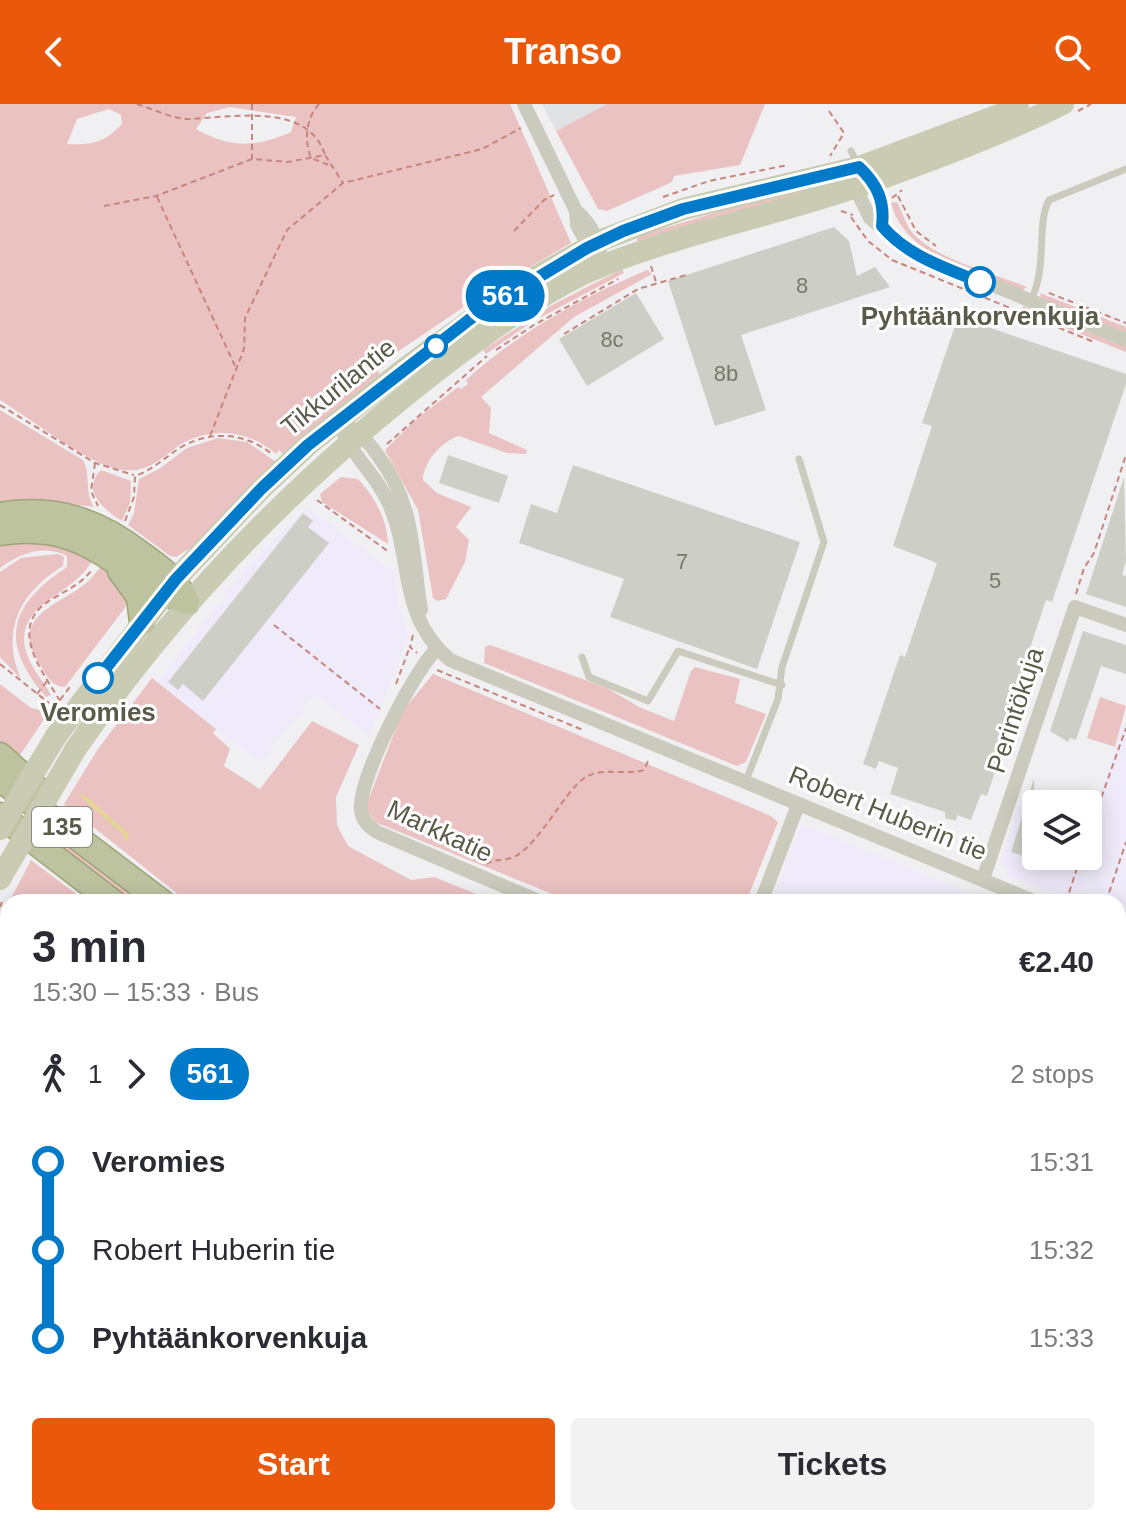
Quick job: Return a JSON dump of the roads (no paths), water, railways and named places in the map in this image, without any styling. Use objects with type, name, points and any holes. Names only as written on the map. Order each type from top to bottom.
[{"type":"highway","points":[[0,515],[23,511],[60,513],[92,521],[175,592]]},
{"type":"highway","points":[[0,533],[39,529],[76,539],[100,557],[139,597],[142,622]]},
{"type":"highway","points":[[100,557],[175,592]]},
{"type":"highway","points":[[0,755],[93,837],[124,874]]},
{"type":"highway","name":"135","points":[[0,779],[151,894]]},
{"type":"highway","name":"135","points":[[0,815],[103,894]]},
{"type":"highway","points":[[0,828],[56,858]]},
{"type":"main road","name":"Tikkurilantie","points":[[0,879],[34,816],[129,672],[175,592],[262,488],[339,421],[474,316],[593,244],[683,209],[864,178],[1026,104]]},
{"type":"main road","name":"Tikkurilantie","points":[[0,828],[56,736],[142,622],[265,518],[353,438],[489,331],[612,272],[864,178],[1066,110]]},
{"type":"street","points":[[524,104],[576,211],[587,220],[593,244],[612,272]]},
{"type":"street","points":[[864,178],[864,209],[908,250],[1126,340]]},
{"type":"street","points":[[864,178],[882,226]]},
{"type":"street","name":"Robert Huberin tie","points":[[339,421],[353,438],[388,502],[395,520],[410,601],[437,649],[467,670],[1018,894]]},
{"type":"street","name":"Robert Huberin tie","points":[[353,438],[376,453],[391,474],[411,522],[423,626]]},
{"type":"street","name":"Perintökuja","points":[[983,879],[1075,607],[1126,625]]},
{"type":"street","name":"Markkatie","points":[[437,649],[405,689],[361,808],[367,825],[379,833],[522,894]]},
{"type":"street","points":[[764,894],[798,805]]},
{"type":"lane","points":[[1030,302],[1037,288],[1043,261],[1045,208],[1049,200],[1126,169]]},
{"type":"lane","points":[[745,783],[782,685],[782,667],[824,542],[799,459]]},
{"type":"lane","points":[[582,657],[589,677],[648,701],[678,651],[782,685]]},
{"type":"waterway","points":[[83,796],[127,835],[126,839]]},
{"type":"place","name":"Pyhtäänkorvenkuja","points":[[980,282]]},
{"type":"place","name":"Veromies","points":[[98,678]]}]
